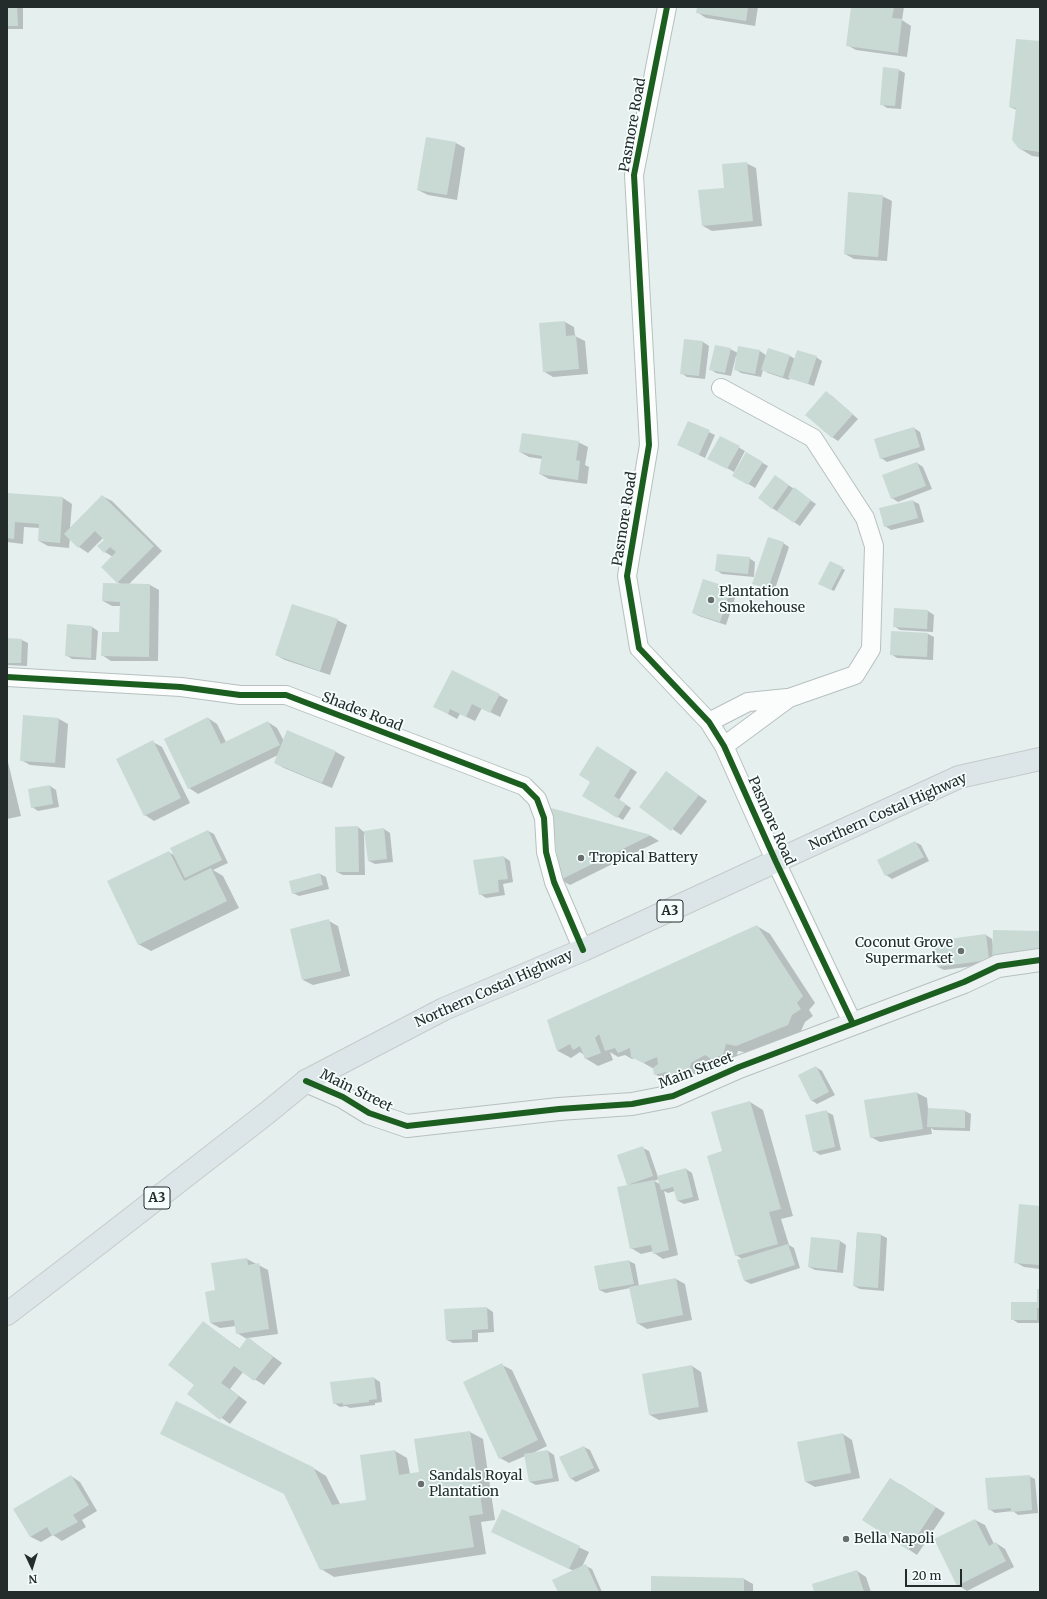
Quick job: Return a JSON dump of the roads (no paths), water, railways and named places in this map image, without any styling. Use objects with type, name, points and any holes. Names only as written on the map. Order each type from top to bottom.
[{"type":"main road","name":"Northern Costal Highway","points":[[306,1080],[444,1009],[583,950],[959,777],[1040,759]]},
{"type":"main road","name":"A3","points":[[7,1314],[267,1113],[306,1080]]},
{"type":"street","name":"Pasmore Road","points":[[667,7],[634,175],[649,445],[627,576],[638,648],[709,722],[724,746],[776,862],[853,1024]]},
{"type":"street","points":[[709,722],[748,702],[789,698],[855,675],[871,649],[874,546],[865,518],[813,438],[721,388]]},
{"type":"street","name":"Shades Road","points":[[7,677],[181,687],[240,695],[286,696],[524,786],[537,799],[544,818],[546,852],[554,882],[583,950]]},
{"type":"street","points":[[724,746],[789,698]]},
{"type":"street","name":"Main Street","points":[[306,1080],[343,1097],[369,1113],[407,1126],[559,1109],[632,1104],[673,1096],[739,1067],[964,982],[998,966],[1040,960]]},
{"type":"place","name":"Plantation Smokehouse","points":[[711,600]]},
{"type":"place","name":"Tropical Battery","points":[[581,858]]},
{"type":"place","name":"Coconut Grove Supermarket","points":[[961,951]]},
{"type":"place","name":"Sandals Royal Plantation","points":[[421,1484]]},
{"type":"place","name":"Bella Napoli","points":[[846,1539]]}]
